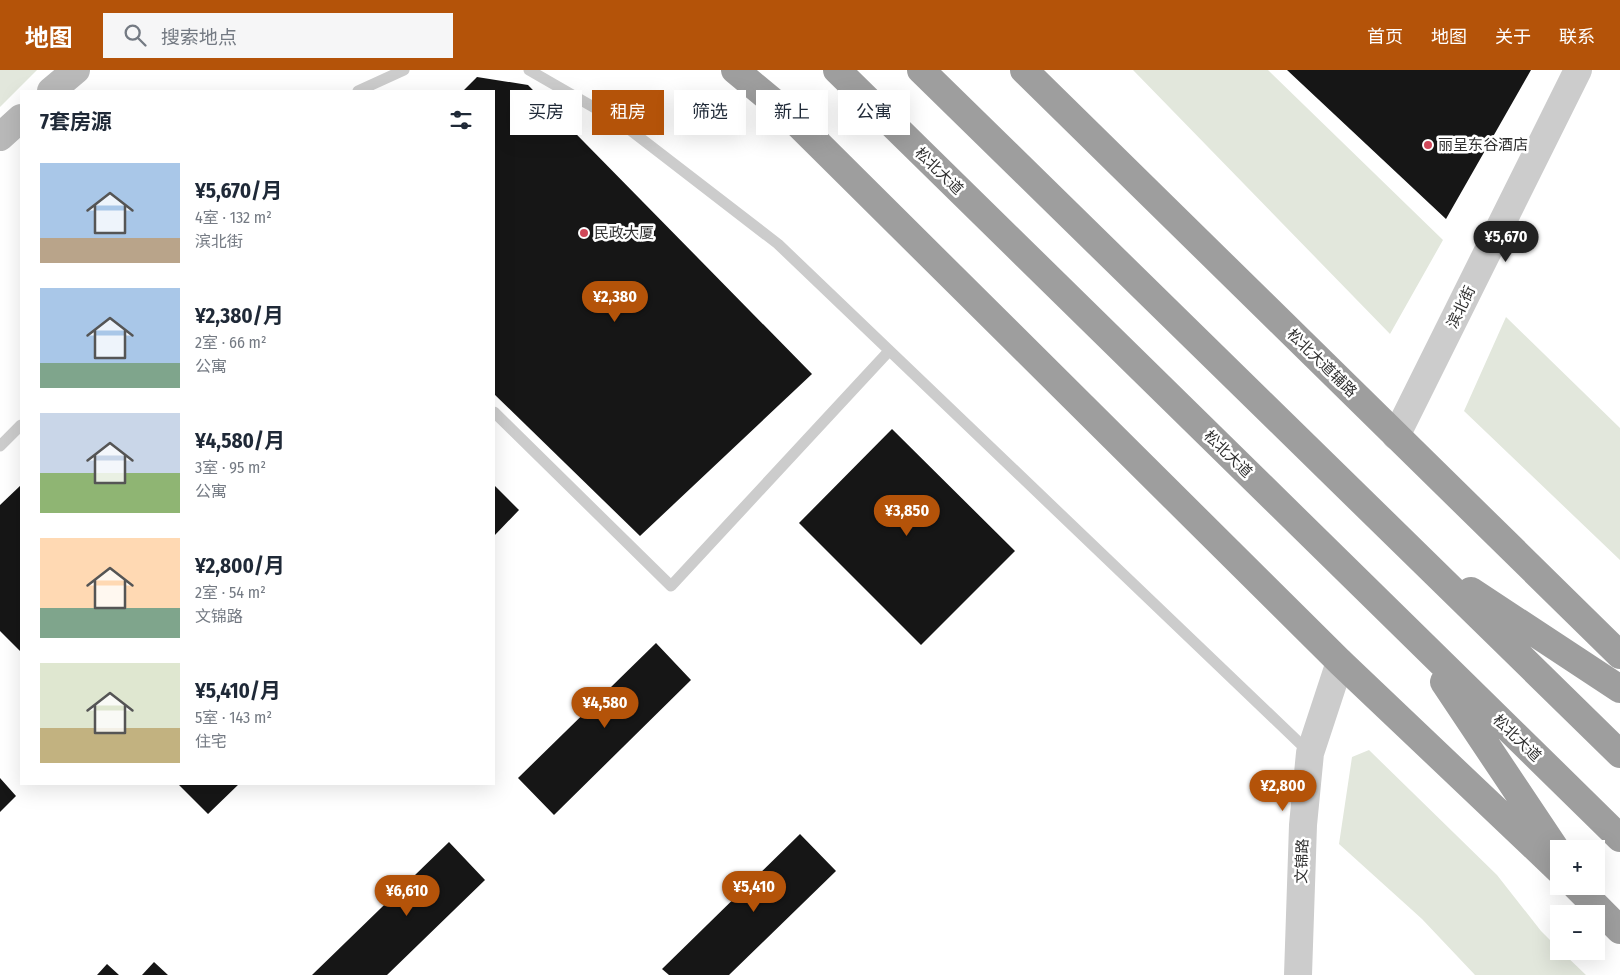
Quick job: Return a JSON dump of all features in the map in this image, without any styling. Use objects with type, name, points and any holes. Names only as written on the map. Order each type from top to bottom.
[{"type":"highway","points":[[735,70],[788,114],[1340,662],[1550,861]]},
{"type":"highway","name":"松北大道","points":[[836,70],[1620,838]]},
{"type":"highway","points":[[921,70],[1620,754]]},
{"type":"highway","name":"松北大道辅路","points":[[1024,70],[1620,655]]},
{"type":"highway","points":[[1418,557],[1620,689]]},
{"type":"highway","points":[[1413,635],[1550,840]]},
{"type":"highway","points":[[1586,895],[1620,930]]},
{"type":"main road","points":[[52,90],[76,70]]},
{"type":"main road","points":[[0,137],[20,119]]},
{"type":"street","name":"滨北街","points":[[1396,436],[1578,70]]},
{"type":"street","name":"文锦路","points":[[1298,975],[1303,824],[1310,753],[1340,662]]},
{"type":"lane","points":[[360,90],[404,70]]},
{"type":"lane","points":[[530,70],[621,123],[778,244],[1310,753]]},
{"type":"lane","points":[[495,413],[671,586],[889,351]]},
{"type":"lane","points":[[0,446],[20,426]]},
{"type":"shaded area","points":[[0,70],[37,70],[0,107]]},
{"type":"shaded area","points":[[1133,70],[1268,70],[1443,240],[1390,334]]},
{"type":"shaded area","points":[[1506,317],[1620,428],[1620,560],[1464,411]]},
{"type":"shaded area","points":[[1369,750],[1497,875],[1550,940],[1550,960],[1570,960],[1586,975],[1475,975],[1422,919],[1339,844],[1352,757]]},
{"type":"building","name":"丽呈东谷酒店","points":[[1287,70],[1531,70],[1446,219]]},
{"type":"building","name":"民政大厦","points":[[477,77],[528,85],[533,90],[510,90],[510,135],[577,135],[812,374],[640,536],[495,395],[495,90],[464,90]]},
{"type":"building","points":[[892,429],[1015,551],[921,645],[799,523]]},
{"type":"building","points":[[20,486],[20,651],[0,631],[0,505]]},
{"type":"building","points":[[495,486],[519,510],[495,535]]},
{"type":"building","points":[[656,643],[691,680],[554,815],[518,778]]},
{"type":"building","points":[[0,778],[16,796],[0,812]]},
{"type":"building","points":[[179,785],[238,785],[208,814]]},
{"type":"building","points":[[800,834],[836,871],[729,975],[669,975],[662,969]]},
{"type":"building","points":[[449,842],[485,880],[387,975],[312,975]]},
{"type":"building","points":[[154,962],[168,975],[142,975]]},
{"type":"building","points":[[107,964],[119,975],[97,975]]},
{"type":"place","name":"丽呈东谷酒店","points":[[1428,145]]},
{"type":"place","name":"民政大厦","points":[[584,233]]}]
